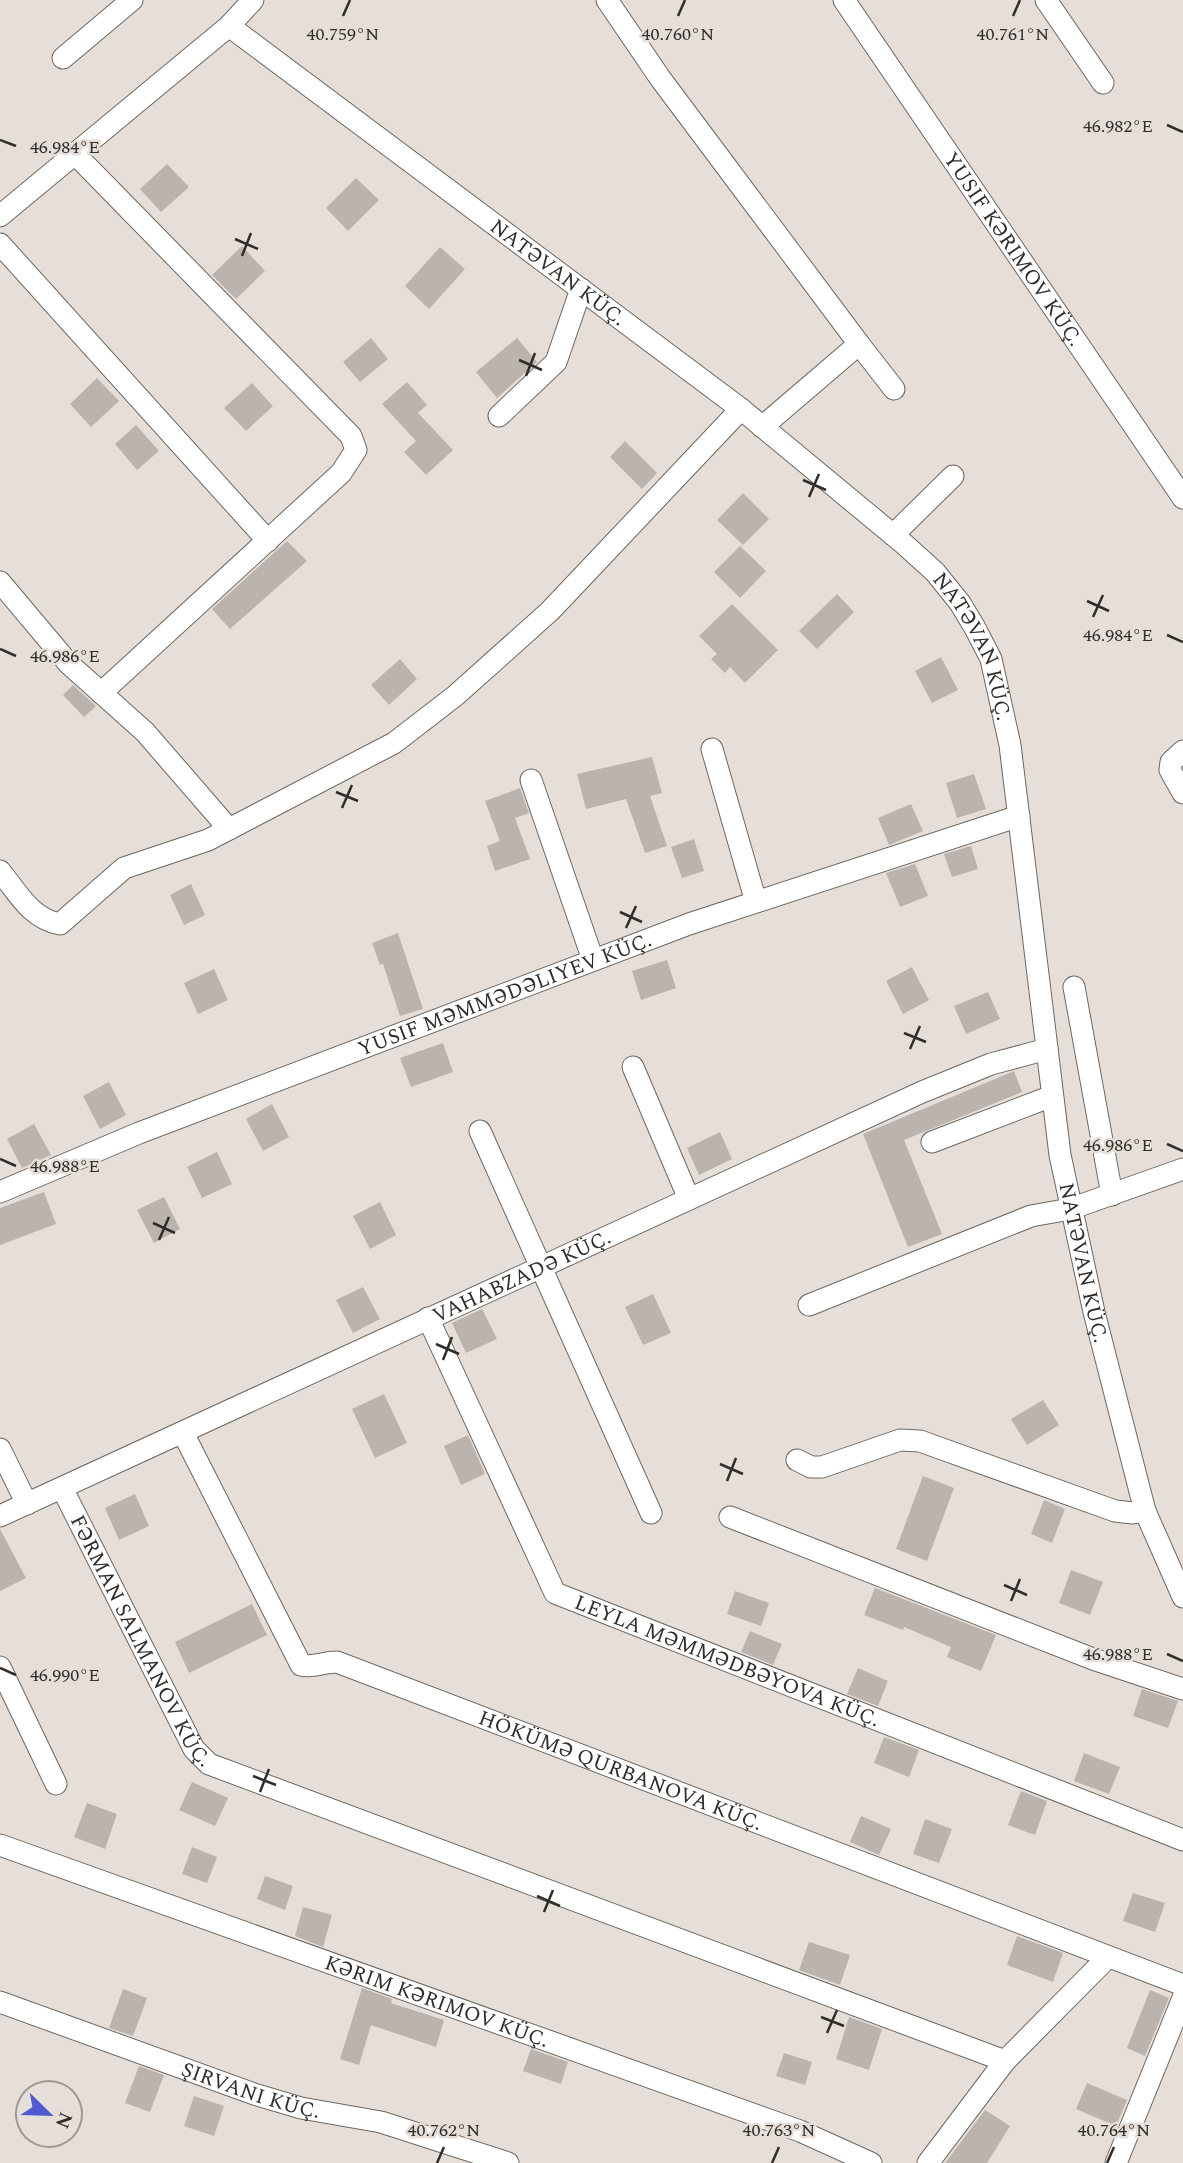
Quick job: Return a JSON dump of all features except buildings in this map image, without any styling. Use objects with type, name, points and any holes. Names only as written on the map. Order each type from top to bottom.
[{"type":"street","points":[[63,58],[132,0]]},
{"type":"street","points":[[0,216],[229,26],[253,0]]},
{"type":"street","points":[[607,0],[660,78],[894,389]]},
{"type":"street","name":"YUSIF KƏRIMOV KÜÇ.","points":[[844,0],[1183,498]]},
{"type":"street","points":[[1046,0],[1103,83]]},
{"type":"street","name":"NATƏVAN KÜÇ.","points":[[229,26],[741,409],[893,535],[934,572],[960,603],[991,659],[1003,706],[1019,816],[1052,1096],[1070,1209],[1146,1511],[1183,1597]]},
{"type":"street","points":[[75,154],[351,436],[356,450],[352,460],[268,541],[101,693]]},
{"type":"street","points":[[0,244],[268,541]]},
{"type":"street","points":[[499,416],[556,362],[581,289]]},
{"type":"street","points":[[762,427],[859,344]]},
{"type":"street","points":[[0,872],[33,912],[45,922],[60,924],[124,868],[208,840],[394,743],[455,696],[550,611],[741,409]]},
{"type":"street","points":[[893,535],[953,476]]},
{"type":"street","points":[[0,582],[69,664],[145,732],[229,828]]},
{"type":"street","points":[[712,749],[756,902]]},
{"type":"street","points":[[1183,751],[1171,762],[1170,770],[1183,793]]},
{"type":"street","points":[[530,780],[593,960]]},
{"type":"street","name":"YUSIF MƏMMƏDƏLIYEV KÜÇ.","points":[[0,1192],[139,1133],[593,960],[756,902],[1019,816]]},
{"type":"street","points":[[1074,987],[1112,1195]]},
{"type":"street","name":"VAHABZADƏ KÜÇ.","points":[[0,1516],[922,1092],[991,1064],[1047,1049]]},
{"type":"street","points":[[633,1067],[689,1199]]},
{"type":"street","points":[[932,1142],[1052,1096]]},
{"type":"street","points":[[480,1131],[651,1513]]},
{"type":"street","points":[[809,1305],[1031,1216],[1070,1209],[1183,1169]]},
{"type":"street","name":"LEYLA MƏMMƏDBƏYOVA KÜÇ.","points":[[428,1318],[555,1593],[1183,1840]]},
{"type":"street","name":"HÖKÜMƏ QURBANOVA KÜÇ.","points":[[183,1433],[301,1665],[311,1667],[323,1662],[337,1662],[1183,1985]]},
{"type":"street","points":[[797,1460],[811,1467],[821,1467],[900,1440],[920,1441],[1115,1511],[1146,1511]]},
{"type":"street","points":[[0,1449],[27,1504]]},
{"type":"street","name":"FƏRMAN SALMANOV KÜÇ.","points":[[62,1489],[194,1749],[209,1765],[1005,2061]]},
{"type":"street","points":[[730,1517],[1093,1659],[1183,1689]]},
{"type":"street","points":[[0,1667],[56,1784]]},
{"type":"street","name":"KƏRIM KƏRIMOV KÜÇ.","points":[[0,1844],[800,2131],[858,2160]]},
{"type":"street","points":[[928,2163],[1005,2061],[1108,1957]]},
{"type":"street","points":[[1115,2163],[1183,1998]]},
{"type":"street","name":"ŞIRVANI KÜÇ.","points":[[0,2002],[254,2094],[301,2108],[381,2122],[508,2163]]}]
